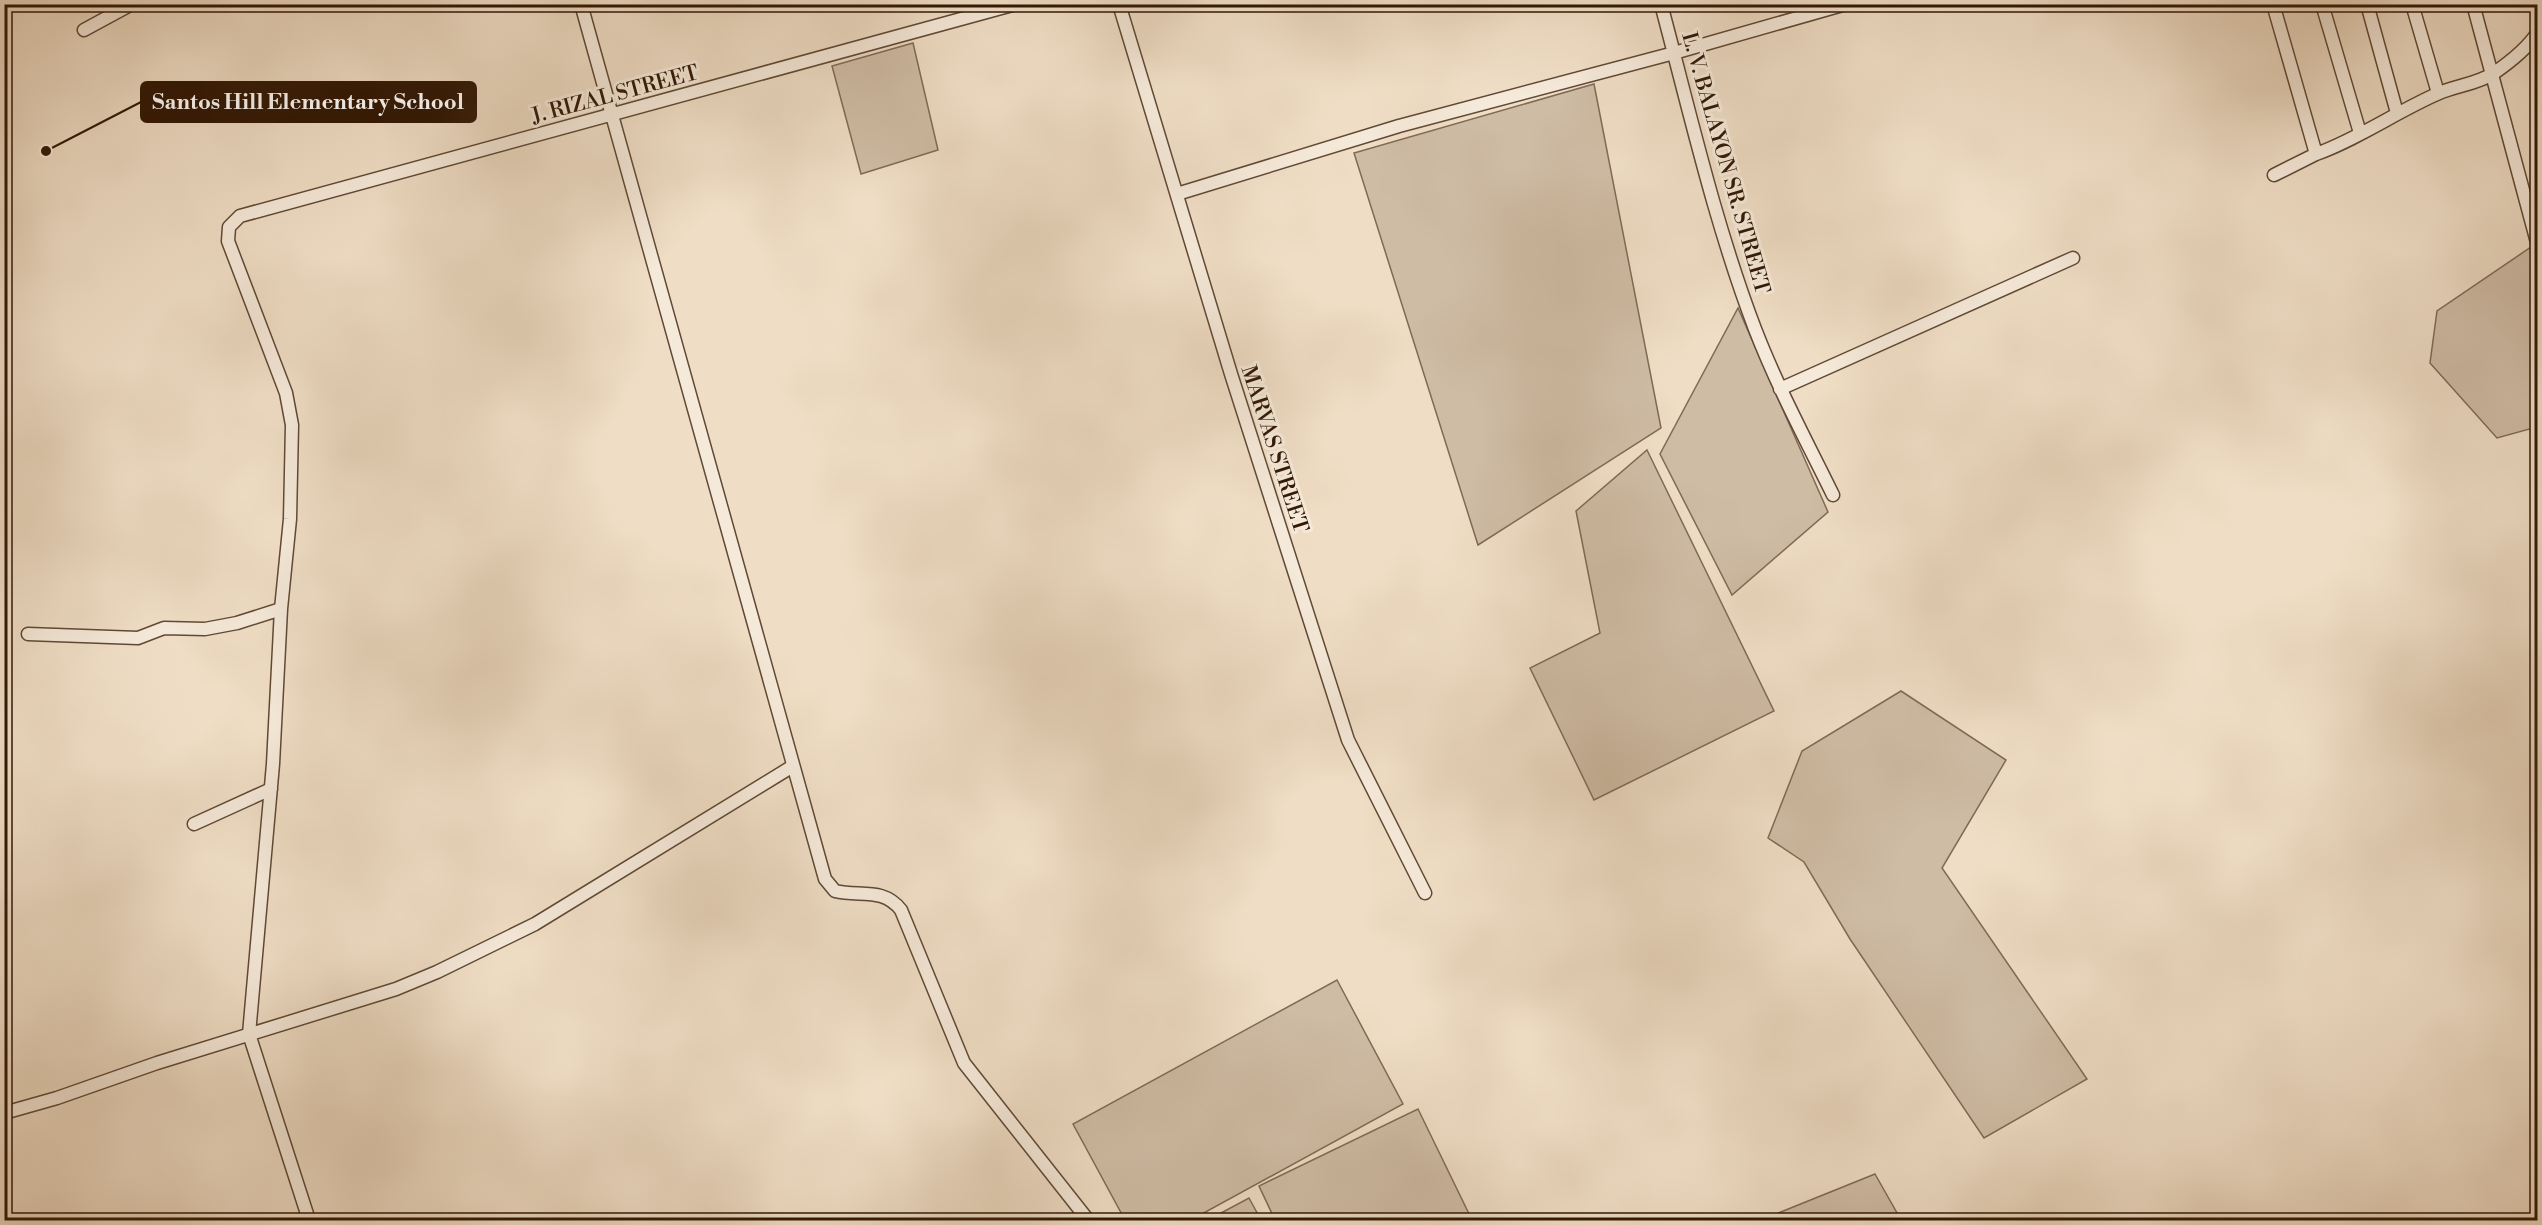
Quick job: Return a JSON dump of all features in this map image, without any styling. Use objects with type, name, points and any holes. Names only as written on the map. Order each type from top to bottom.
[{"type":"street","points":[[84,30],[132,4]]},
{"type":"street","points":[[581,4],[825,879],[835,891],[879,894],[889,898],[901,910],[964,1063],[1088,1221]]},
{"type":"street","name":"J. RIZAL STREET","points":[[281,609],[290,519],[292,425],[286,393],[228,241],[229,227],[240,216],[1016,4]]},
{"type":"street","name":"MARVAS STREET","points":[[1119,4],[1235,385],[1348,740],[1425,893]]},
{"type":"street","name":"L. V. BALAYON SR. STREET","points":[[1661,4],[1726,247],[1780,389],[1833,495]]},
{"type":"street","points":[[1177,194],[1399,126],[1674,53],[1846,4]]},
{"type":"street","points":[[2273,4],[2316,154]]},
{"type":"street","points":[[2322,4],[2360,133]]},
{"type":"street","points":[[2367,4],[2397,113]]},
{"type":"street","points":[[2412,4],[2438,93]]},
{"type":"street","points":[[2473,4],[2538,246]]},
{"type":"street","points":[[2274,174],[2438,93],[2492,75],[2524,49],[2538,32]]},
{"type":"street","points":[[1780,389],[2073,258]]},
{"type":"street","points":[[28,634],[138,638],[164,628],[205,629],[237,623],[281,609],[271,789],[249,1034],[309,1221]]},
{"type":"street","points":[[4,1113],[396,989],[535,924],[793,766]]},
{"type":"street","points":[[194,824],[271,789]]},
{"type":"shaded area","points":[[913,43],[938,150],[861,174],[832,66]]},
{"type":"shaded area","points":[[1594,84],[1661,428],[1478,545],[1354,153]]},
{"type":"shaded area","points":[[2531,247],[2538,274],[2537,427],[2497,438],[2430,363],[2437,311]]},
{"type":"shaded area","points":[[1738,308],[1828,512],[1732,595],[1660,454]]},
{"type":"shaded area","points":[[1647,450],[1774,711],[1594,800],[1530,668],[1600,633],[1576,511]]},
{"type":"shaded area","points":[[1901,691],[2006,760],[1942,868],[2087,1079],[1984,1138],[1850,939],[1804,862],[1768,838],[1802,751]]},
{"type":"shaded area","points":[[1337,980],[1403,1104],[1191,1220],[1125,1220],[1073,1124]]},
{"type":"shaded area","points":[[1418,1109],[1472,1220],[1275,1220],[1259,1186]]},
{"type":"shaded area","points":[[1875,1174],[1901,1220],[1761,1220]]},
{"type":"shaded area","points":[[1249,1198],[1261,1220],[1208,1220]]},
{"type":"place","name":"Santos Hill Elementary School","points":[[46,151]]}]
